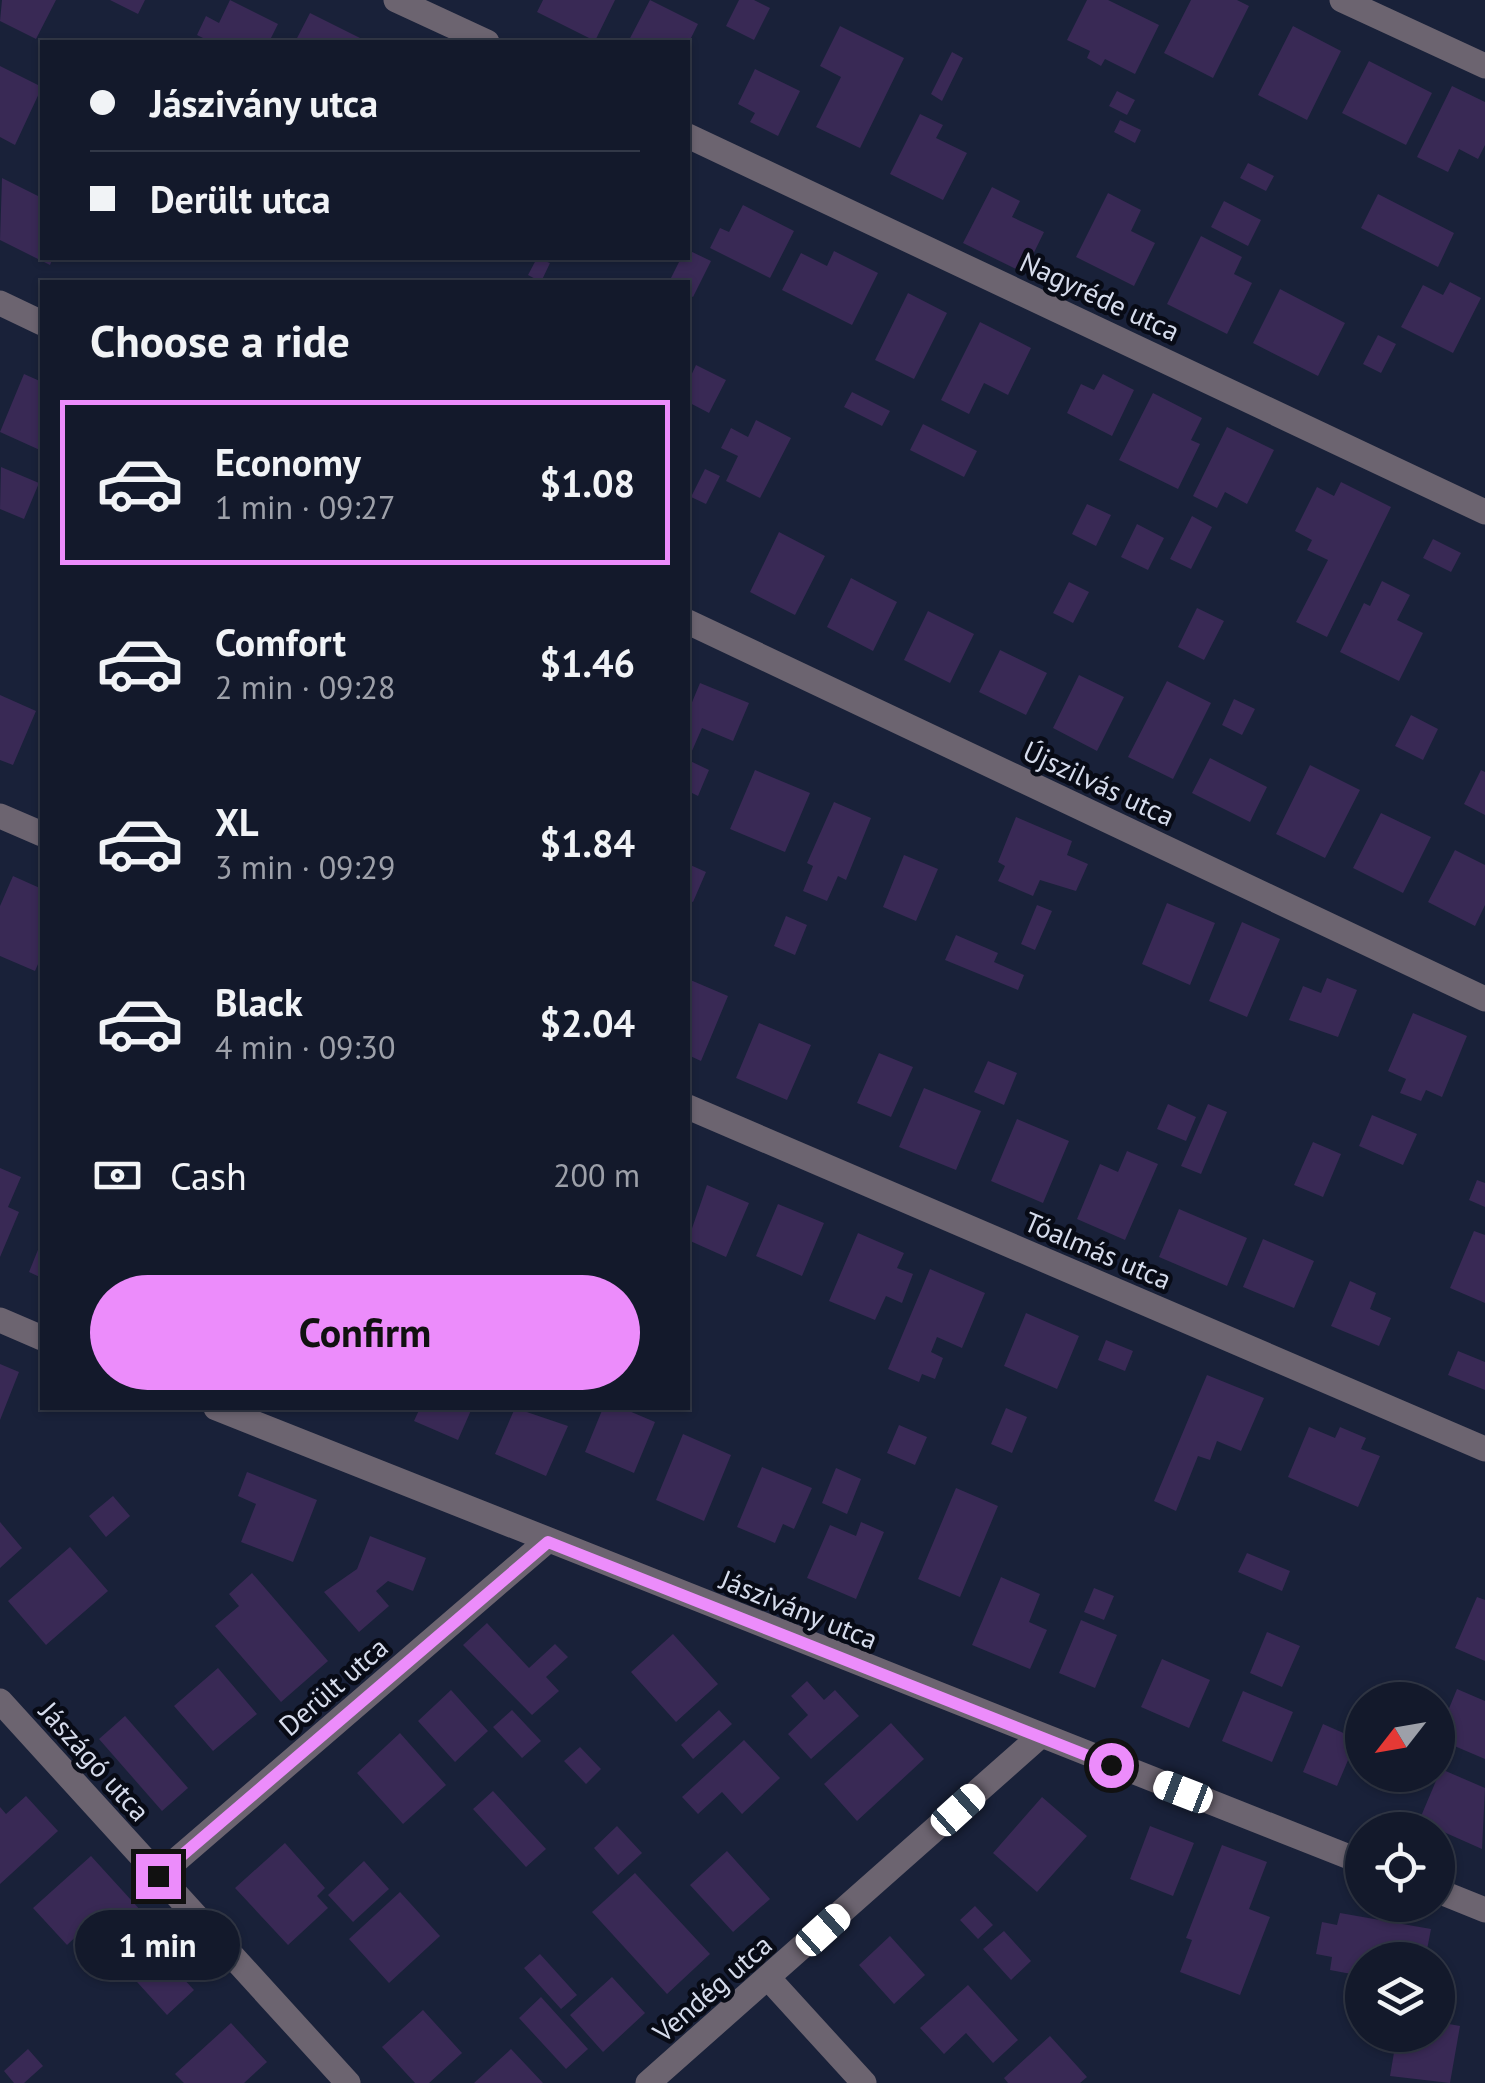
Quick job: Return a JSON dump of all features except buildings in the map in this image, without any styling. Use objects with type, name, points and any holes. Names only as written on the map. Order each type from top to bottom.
[{"type":"street","points":[[396,0],[483,40]]},
{"type":"street","points":[[1342,0],[1485,66]]},
{"type":"street","name":"Nagyréde utca","points":[[690,137],[1485,512]]},
{"type":"street","points":[[0,303],[40,322]]},
{"type":"street","name":"Újszilvás utca","points":[[690,623],[1485,999]]},
{"type":"street","points":[[0,816],[40,833]]},
{"type":"street","name":"Tóalmás utca","points":[[690,1108],[1485,1448]]},
{"type":"street","points":[[0,1320],[40,1337]]},
{"type":"street","name":"Jászivány utca","points":[[221,1410],[1345,1855]]},
{"type":"street","name":"Derült utca","points":[[158,1876],[548,1542]]},
{"type":"street","name":"Jászágó utca","points":[[0,1701],[348,2083]]},
{"type":"street","name":"Vendég utca","points":[[648,2083],[1039,1737]]},
{"type":"street","points":[[1455,1898],[1485,1910]]},
{"type":"street","points":[[769,1979],[864,2083]]},
{"type":"route","points":[[158,1876],[548,1542],[1111,1765]]}]
